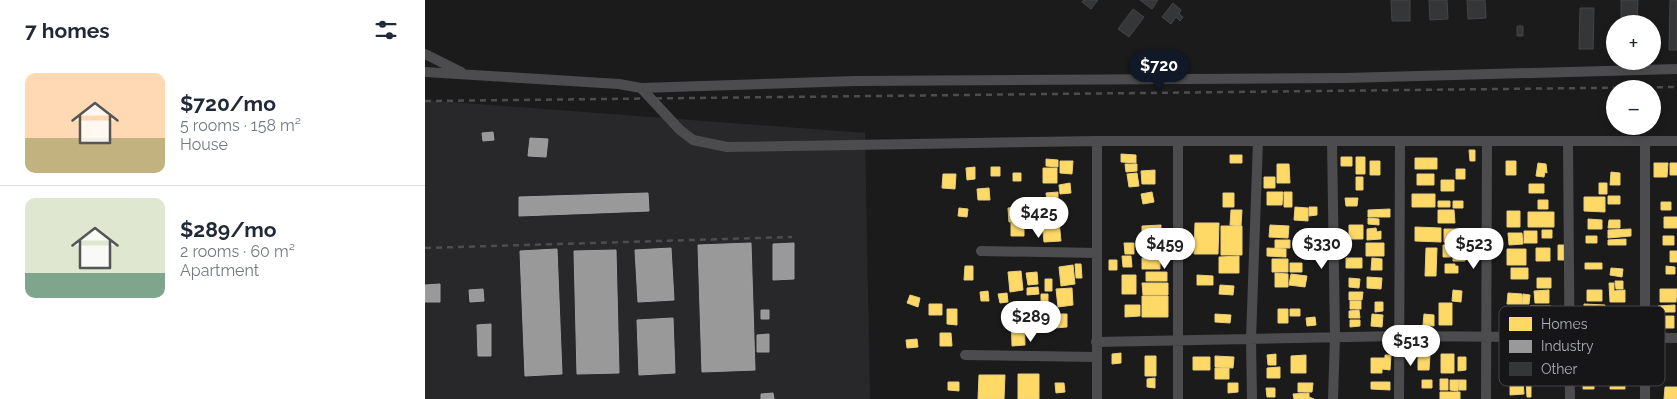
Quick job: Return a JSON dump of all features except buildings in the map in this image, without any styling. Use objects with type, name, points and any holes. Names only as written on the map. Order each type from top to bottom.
[{"type":"street","points":[[425,54],[464,74]]},
{"type":"street","points":[[425,72],[619,84],[641,88],[855,81],[1346,78],[1677,69]]},
{"type":"street","points":[[641,88],[679,130],[693,140],[727,147],[1097,141],[1677,141]]},
{"type":"street","points":[[1097,141],[1097,399]]},
{"type":"street","points":[[1178,141],[1178,399]]},
{"type":"street","points":[[1252,399],[1251,339],[1258,141]]},
{"type":"street","points":[[1332,141],[1335,337],[1333,399]]},
{"type":"street","points":[[1399,399],[1400,141]]},
{"type":"street","points":[[1486,399],[1487,141]]},
{"type":"street","points":[[1568,141],[1571,306]]},
{"type":"street","points":[[1645,141],[1645,306]]},
{"type":"street","points":[[981,251],[1097,253]]},
{"type":"street","points":[[1096,342],[1399,336],[1499,338]]},
{"type":"street","points":[[965,354],[1096,357]]},
{"type":"street","points":[[1570,386],[1570,399]]},
{"type":"street","points":[[1645,386],[1645,399]]},
{"type":"shaded area","points":[[425,100],[865,133],[870,399],[425,399]]},
{"type":"railway","points":[[425,101],[1677,87]]},
{"type":"railway","points":[[425,248],[792,237]]}]
